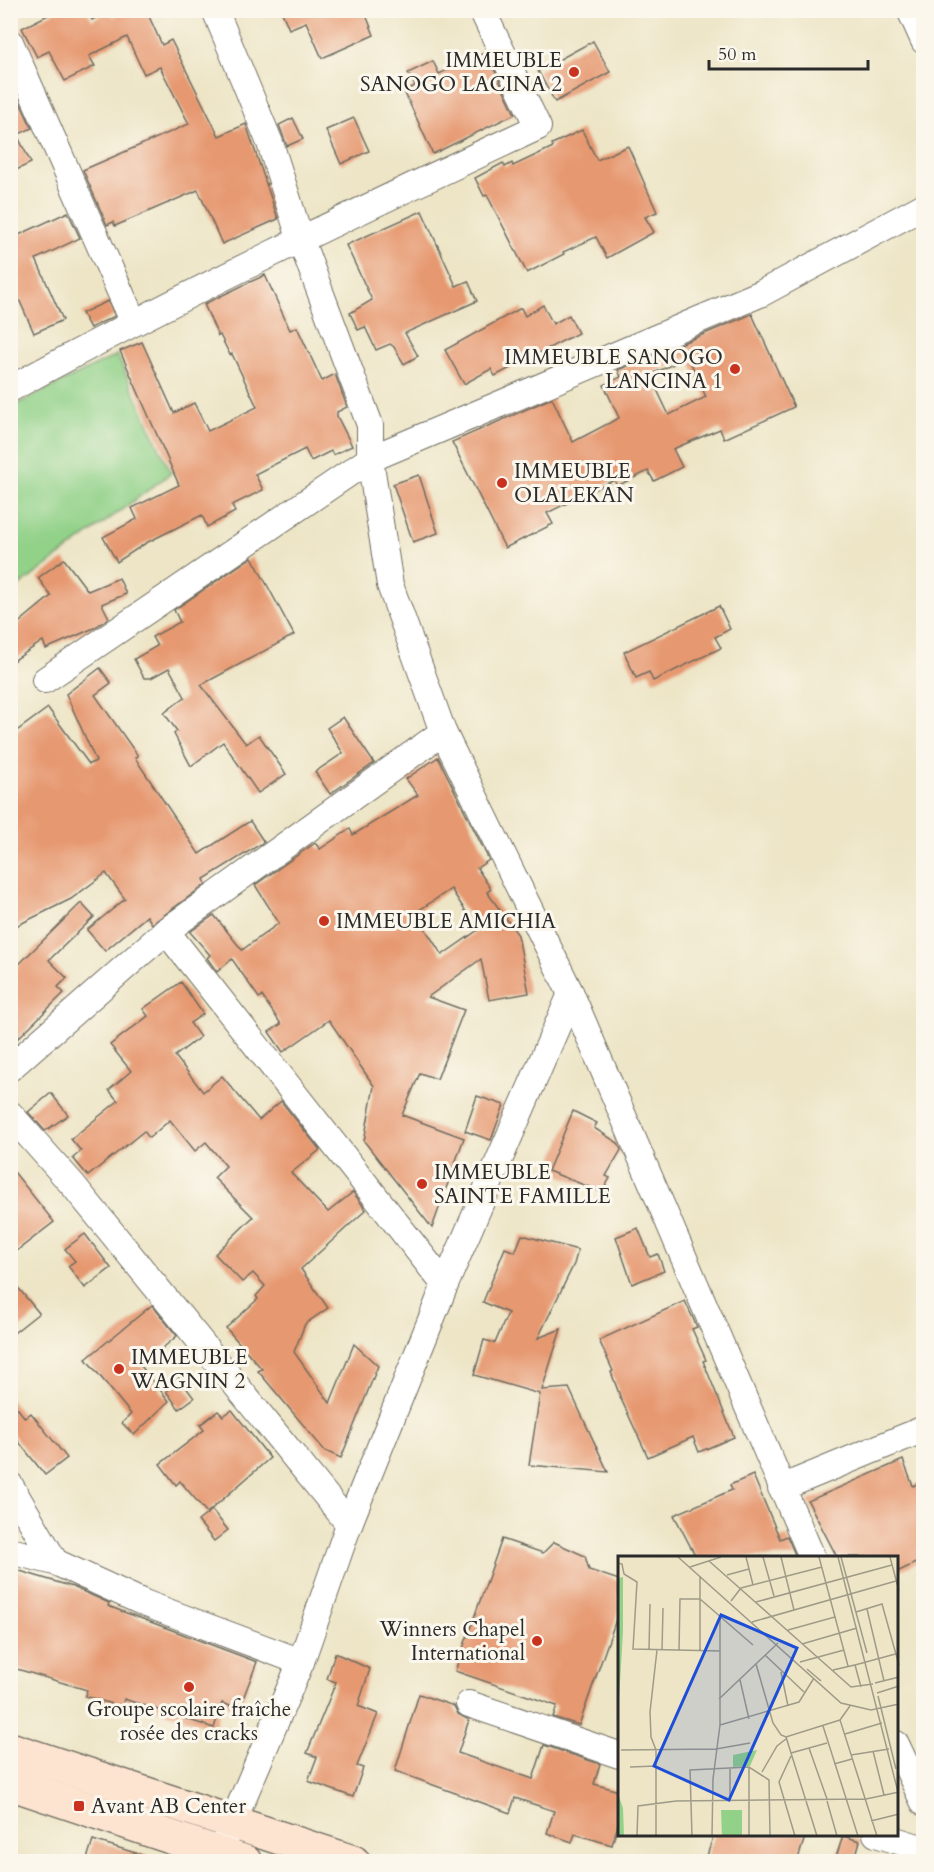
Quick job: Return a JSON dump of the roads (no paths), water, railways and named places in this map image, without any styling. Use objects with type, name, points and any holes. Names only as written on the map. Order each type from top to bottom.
[{"type":"street","points":[[215,10],[270,143],[300,238],[370,425],[370,459],[390,585],[442,732],[571,994],[812,1556]]},
{"type":"street","points":[[10,389],[133,321],[300,238],[538,127],[482,10]]},
{"type":"street","points":[[915,12],[924,41]]},
{"type":"street","points":[[10,42],[133,321]]},
{"type":"street","points":[[45,680],[370,459],[762,293],[924,206]]},
{"type":"street","points":[[10,1068],[166,931],[442,732]]},
{"type":"street","points":[[166,931],[445,1285]]},
{"type":"street","points":[[10,1783],[232,1857],[233,1822],[302,1662],[349,1524],[445,1285],[571,994]]},
{"type":"street","points":[[10,1114],[73,1185],[349,1524]]},
{"type":"street","points":[[781,1488],[924,1429]]},
{"type":"street","points":[[10,1485],[55,1562]]},
{"type":"street","points":[[10,1551],[55,1562],[144,1603],[302,1662]]},
{"type":"street","points":[[470,1704],[618,1755]]},
{"type":"street","points":[[898,1746],[924,1803]]},
{"type":"street","points":[[10,1749],[354,1862]]},
{"type":"street","points":[[882,1836],[924,1849]]},
{"type":"place","name":"IMMEUBLE SANOGO LACINA 2","points":[[574,72]]},
{"type":"place","name":"IMMEUBLE SANOGO LANCINA 1","points":[[735,369]]},
{"type":"place","name":"IMMEUBLE OLALEKAN","points":[[502,483]]},
{"type":"place","name":"IMMEUBLE AMICHIA","points":[[324,921]]},
{"type":"place","name":"IMMEUBLE SAINTE FAMILLE","points":[[422,1184]]},
{"type":"place","name":"IMMEUBLE WAGNIN 2","points":[[119,1369]]},
{"type":"place","name":"Winners Chapel International","points":[[537,1641]]},
{"type":"place","name":"Groupe scolaire fraîche rosée des cracks","points":[[189,1687]]},
{"type":"place","name":"Avant AB Center","points":[[79,1806]]}]
